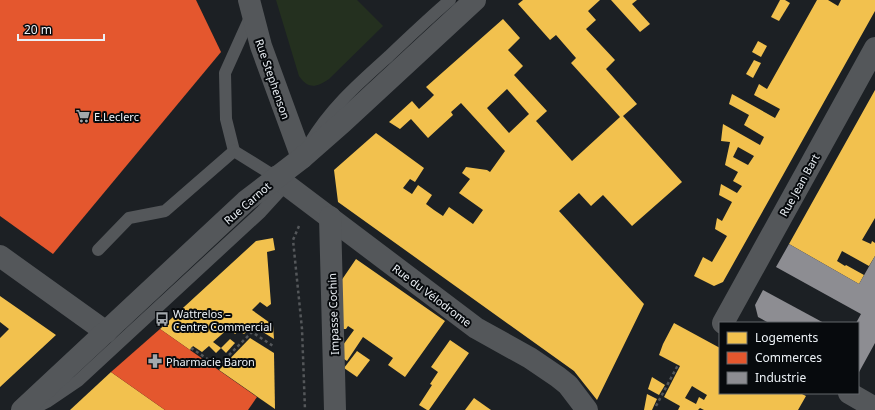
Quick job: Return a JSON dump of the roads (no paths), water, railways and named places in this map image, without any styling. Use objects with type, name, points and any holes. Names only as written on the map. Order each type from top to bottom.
[{"type":"street","name":"Rue Carnot","points":[[22,410],[246,201],[281,181],[302,158],[475,0]]},
{"type":"street","name":"Rue Stephenson","points":[[250,7],[270,74],[302,158]]},
{"type":"street","name":"Rue Jean Bart","points":[[724,322],[875,48]]},
{"type":"street","name":"Rue du Vélodrome","points":[[281,181],[476,328],[530,358],[558,377],[568,385],[588,410]]},
{"type":"street","name":"Impasse Cochin","points":[[330,217],[335,410]]},
{"type":"street","points":[[0,256],[106,332]]},
{"type":"street","points":[[851,394],[875,408]]},
{"type":"lane","points":[[302,158],[317,130],[332,110],[348,93],[450,0]]},
{"type":"lane","points":[[30,410],[47,402],[74,385],[261,212],[281,181],[234,150],[226,119],[225,73],[250,7]]},
{"type":"lane","points":[[98,250],[129,218],[165,211],[234,150]]},
{"type":"place","name":"E.Leclerc","points":[[83,116]]},
{"type":"place","name":"Wattrelos – Centre Commercial","points":[[162,319]]},
{"type":"place","name":"Pharmacie Baron","points":[[155,361]]}]
